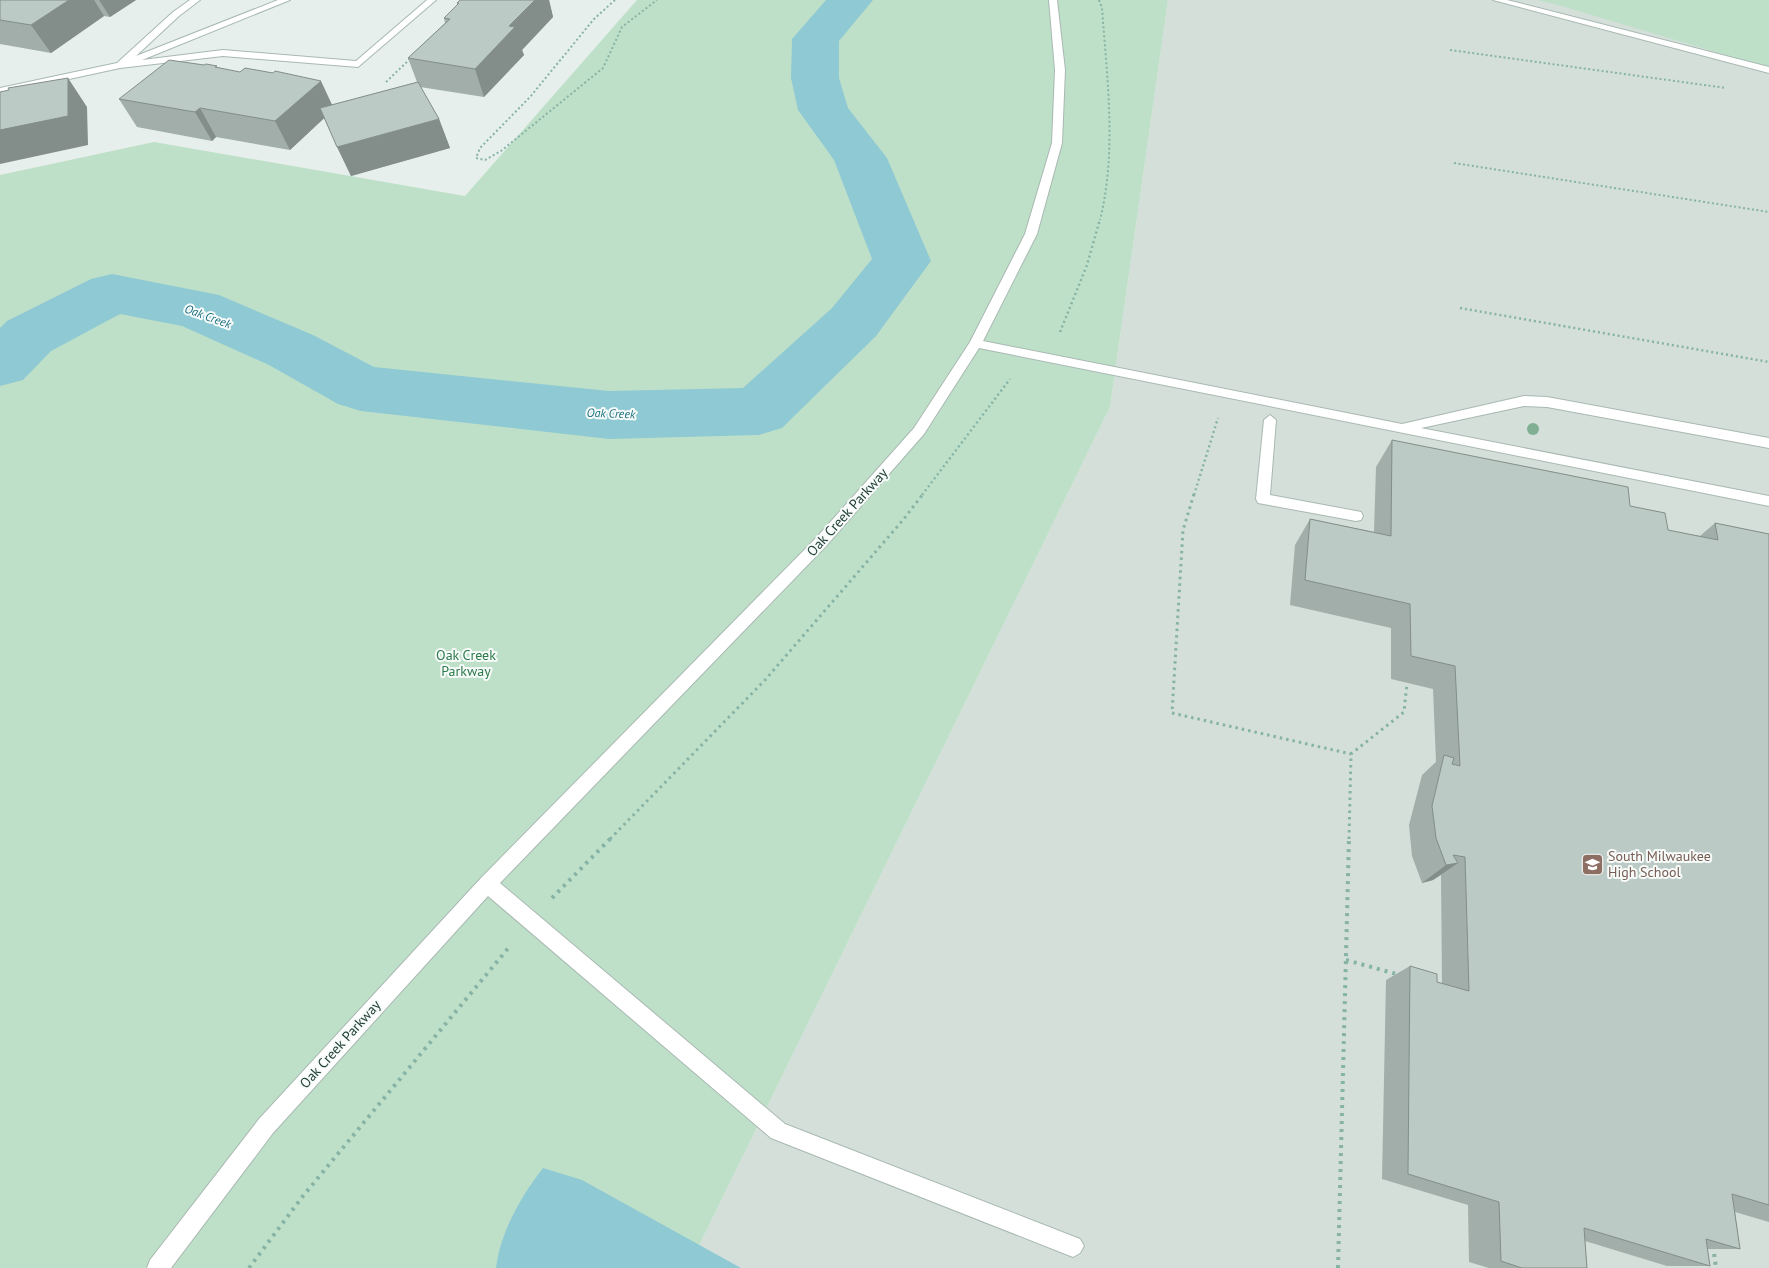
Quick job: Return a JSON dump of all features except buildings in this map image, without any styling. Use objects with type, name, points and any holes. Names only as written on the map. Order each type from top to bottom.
[{"type":"street","points":[[120,65],[176,14],[196,0]]},
{"type":"street","points":[[120,65],[286,0]]},
{"type":"street","points":[[0,91],[120,65],[223,53],[358,64],[432,0]]},
{"type":"street","name":"Oak Creek Parkway","points":[[158,1268],[266,1126],[487,884],[822,541],[919,431],[976,343],[1031,234],[1057,143],[1060,70],[1052,0]]},
{"type":"street","points":[[1497,0],[1769,70]]},
{"type":"street","points":[[976,343],[1032,356],[1769,501]]},
{"type":"street","points":[[1400,427],[1524,401],[1547,402],[1769,443]]},
{"type":"street","points":[[1270,420],[1263,498],[1356,516]]},
{"type":"street","points":[[487,884],[778,1131],[1073,1246]]},
{"type":"path","points":[[615,0],[594,19],[530,97],[480,148],[476,158],[484,160],[501,151],[603,68],[622,27],[657,0]]},
{"type":"path","points":[[1450,50],[1730,88]]},
{"type":"path","points":[[386,82],[413,57]]},
{"type":"path","points":[[1454,163],[1769,212]]},
{"type":"path","points":[[1460,308],[1769,362]]},
{"type":"path","points":[[1221,410],[1183,530],[1172,713],[1351,754]]},
{"type":"path","points":[[1351,754],[1404,712],[1407,683]]},
{"type":"path","points":[[1338,1268],[1351,754]]},
{"type":"path","points":[[1346,960],[1405,976]]},
{"type":"path","points":[[1711,1236],[1716,1268]]},
{"type":"shaded area","points":[[1168,0],[1769,0],[1769,1268],[688,1268],[1110,407]]},
{"type":"green space","name":"Oak Creek Parkway","points":[[637,0],[1168,0],[1110,407],[688,1268],[0,1268],[0,175],[154,142],[465,196]]},
{"type":"green space","points":[[1538,0],[1769,0],[1769,68],[1565,7]]},
{"type":"water","points":[[543,1168],[582,1180],[741,1268],[496,1268],[502,1242],[513,1215]]},
{"type":"waterway","name":"Oak Creek","points":[[0,364],[29,336],[112,293],[197,309],[291,350],[361,388],[609,415],[759,411],[854,322],[902,261],[860,158],[823,110],[815,78],[815,39],[851,0]]},
{"type":"place","name":"South Milwaukee High School","points":[[1592,864]]}]
